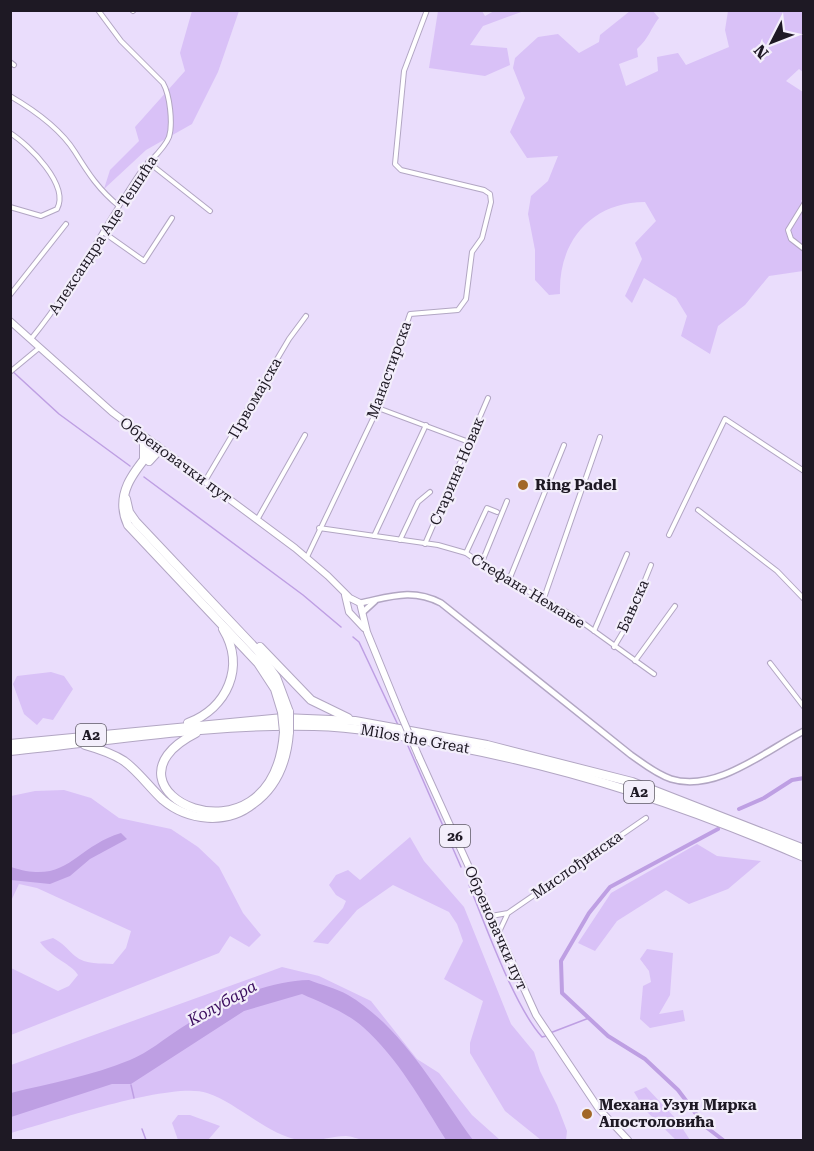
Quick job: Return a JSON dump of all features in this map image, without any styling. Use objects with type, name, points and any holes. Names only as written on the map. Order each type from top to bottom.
[{"type":"highway","points":[[138,432],[145,447],[144,459]]},
{"type":"highway","points":[[158,447],[144,459],[124,491],[122,504],[125,520],[140,540],[264,671],[285,712]]},
{"type":"highway","points":[[81,744],[112,754],[126,762],[163,799],[179,811],[195,816],[218,818],[250,807],[268,790],[284,762],[285,712],[276,677],[235,625],[129,512],[126,501],[129,487],[158,447]]},
{"type":"highway","points":[[181,726],[211,711],[221,700],[230,684],[234,664],[232,648],[216,618]]},
{"type":"highway","points":[[235,625],[244,630],[311,699],[355,721]]},
{"type":"highway","name":"Milos the Great","points":[[10,744],[283,718],[355,721],[464,740],[621,779],[664,793],[804,849]]},
{"type":"highway","name":"Milos the Great","points":[[10,751],[200,731],[286,725],[382,732],[476,750],[576,774],[658,798],[804,857]]},
{"type":"highway","points":[[200,731],[170,752],[165,758],[163,775],[167,791],[177,802],[192,810],[208,812],[237,807],[261,790],[278,761],[286,732]]},
{"type":"main road","name":"Обреновачки пут","points":[[10,321],[90,394],[307,557],[345,594],[358,603]]},
{"type":"main road","name":"26","points":[[345,594],[350,614],[360,614],[358,603]]},
{"type":"main road","points":[[348,608],[379,598],[411,594],[441,603],[631,755],[664,776],[695,782],[717,777],[804,731]]},
{"type":"main road","points":[[360,614],[379,598]]},
{"type":"main road","name":"Обреновачки пут","points":[[360,614],[419,757],[527,998],[547,1034],[598,1109],[628,1140]]},
{"type":"street","name":"Александра Аце Тешића","points":[[30,339],[53,310],[148,162],[168,140],[170,132],[167,90],[157,76],[121,41],[98,10]]},
{"type":"street","name":"Манастирска","points":[[307,557],[378,408],[410,314],[458,310],[466,298],[472,252],[482,238],[491,202],[490,194],[484,190],[401,170],[394,164],[404,71],[427,10]]},
{"type":"street","points":[[10,96],[30,107],[63,137],[101,191],[119,206]]},
{"type":"street","points":[[10,133],[33,152],[52,177],[59,191],[60,201],[57,209],[41,216],[10,207]]},
{"type":"street","points":[[148,162],[210,211]]},
{"type":"street","points":[[804,204],[788,230],[791,239],[804,249]]},
{"type":"street","points":[[103,232],[144,261],[172,218]]},
{"type":"street","points":[[10,295],[66,224]]},
{"type":"street","name":"Првомајска","points":[[206,481],[289,339],[306,316]]},
{"type":"street","points":[[10,372],[39,348]]},
{"type":"street","name":"Старина Новак","points":[[425,544],[488,398]]},
{"type":"street","points":[[378,408],[469,442]]},
{"type":"street","points":[[669,535],[725,418],[804,471]]},
{"type":"street","points":[[374,536],[426,425]]},
{"type":"street","points":[[257,520],[305,435]]},
{"type":"street","points":[[544,598],[600,437]]},
{"type":"street","points":[[509,580],[564,445]]},
{"type":"street","points":[[400,540],[418,502],[430,492]]},
{"type":"street","points":[[482,562],[507,501]]},
{"type":"street","points":[[466,554],[487,508],[497,512]]},
{"type":"street","points":[[698,510],[777,571],[804,599]]},
{"type":"street","name":"Стефана Немање","points":[[319,528],[425,544],[466,554],[482,562],[485,568],[544,598],[654,674]]},
{"type":"street","points":[[594,631],[627,554]]},
{"type":"street","name":"Бањска","points":[[614,647],[626,627],[651,565]]},
{"type":"street","points":[[634,661],[675,606]]},
{"type":"street","points":[[770,663],[804,707]]},
{"type":"street","name":"Мислођинска","points":[[491,916],[508,913],[646,818]]},
{"type":"street","points":[[499,933],[501,922],[508,913]]},
{"type":"shaded area","points":[[192,11],[239,11],[218,72],[192,124],[146,150],[104,189],[110,170],[139,141],[135,127],[185,71],[180,53]]},
{"type":"shaded area","points":[[438,11],[482,11],[485,16],[494,11],[524,11],[483,26],[470,45],[507,48],[510,65],[485,76],[429,68]]},
{"type":"shaded area","points":[[630,11],[653,11],[659,18],[645,41],[637,49],[638,57],[619,64],[626,86],[658,71],[657,57],[678,53],[686,65],[729,47],[725,30],[728,11],[803,11],[803,72],[799,69],[786,81],[803,92],[804,197],[801,201],[804,203],[803,271],[769,276],[745,305],[718,326],[710,354],[681,336],[687,316],[676,298],[644,278],[632,303],[625,296],[642,259],[635,243],[656,221],[645,202],[609,209],[594,217],[582,228],[565,258],[560,294],[549,295],[535,280],[535,250],[528,214],[531,196],[548,181],[558,156],[527,158],[510,132],[525,98],[513,68],[515,58],[538,37],[558,34],[579,53],[599,42],[600,35]]},
{"type":"shaded area","points":[[51,672],[64,676],[73,689],[53,720],[43,718],[37,725],[24,714],[13,684],[17,676]]},
{"type":"shaded area","points":[[64,790],[91,798],[119,818],[171,829],[198,847],[219,867],[243,913],[261,935],[249,947],[230,936],[219,953],[11,1035],[11,968],[58,991],[69,986],[78,975],[40,942],[53,938],[79,959],[113,964],[126,948],[131,931],[37,888],[19,884],[11,901],[11,796],[35,791]]},
{"type":"shaded area","points":[[121,833],[127,839],[90,859],[70,876],[50,884],[11,880],[11,867],[30,872],[46,872],[70,862],[105,839]]},
{"type":"shaded area","points":[[410,837],[424,861],[464,907],[511,1024],[534,1052],[567,1131],[566,1140],[541,1140],[505,1111],[470,1053],[470,1043],[483,1001],[444,979],[463,941],[457,924],[449,912],[393,885],[357,910],[328,944],[313,942],[343,908],[346,901],[336,895],[329,885],[336,875],[348,870],[360,880]]},
{"type":"shaded area","points":[[697,844],[717,856],[761,861],[728,889],[689,904],[666,890],[617,921],[595,951],[578,943],[611,893]]},
{"type":"shaded area","points":[[647,949],[673,953],[670,995],[659,1014],[683,1010],[685,1021],[650,1028],[640,1019],[643,986],[651,982],[649,971],[640,959]]},
{"type":"shaded area","points":[[282,967],[319,976],[371,1001],[417,1059],[439,1073],[472,1115],[500,1140],[363,1140],[346,1136],[312,1141],[300,1140],[276,1132],[219,1098],[207,1093],[190,1091],[140,1097],[11,1133],[11,1065]]},
{"type":"shaded area","points":[[309,980],[348,995],[385,1024],[417,1061],[473,1140],[446,1140],[409,1081],[376,1039],[349,1017],[302,994],[244,1011],[131,1084],[112,1084],[11,1117],[11,1093],[116,1066],[144,1053],[195,1019],[242,995],[292,981]]},
{"type":"shaded area","points":[[646,1087],[677,1120],[690,1140],[676,1140],[645,1110],[634,1092]]},
{"type":"shaded area","points":[[178,1115],[190,1115],[220,1126],[208,1140],[178,1140],[172,1123]]},
{"type":"waterway","points":[[10,369],[59,414],[130,466]]},
{"type":"waterway","points":[[144,477],[303,595],[341,627]]},
{"type":"waterway","points":[[353,637],[359,642],[398,725]]},
{"type":"waterway","points":[[408,746],[461,867]]},
{"type":"waterway","points":[[739,809],[764,798],[792,780],[804,778]]},
{"type":"waterway","points":[[718,829],[610,887],[589,913],[561,961],[562,993],[608,1036],[645,1059],[678,1090],[706,1127],[723,1140]]},
{"type":"waterway","points":[[469,885],[501,965],[521,1006],[542,1037],[546,1036]]},
{"type":"waterway","points":[[550,1033],[589,1018]]},
{"type":"waterway","points":[[131,1085],[134,1098]]},
{"type":"waterway","points":[[142,1129],[146,1140]]},
{"type":"place","name":"Ring Padel","points":[[523,485]]},
{"type":"place","name":"Механа Узун Мирка Апостоловића","points":[[587,1114]]},
{"type":"water label","name":"Колубара","points":[[222,1003]]}]
